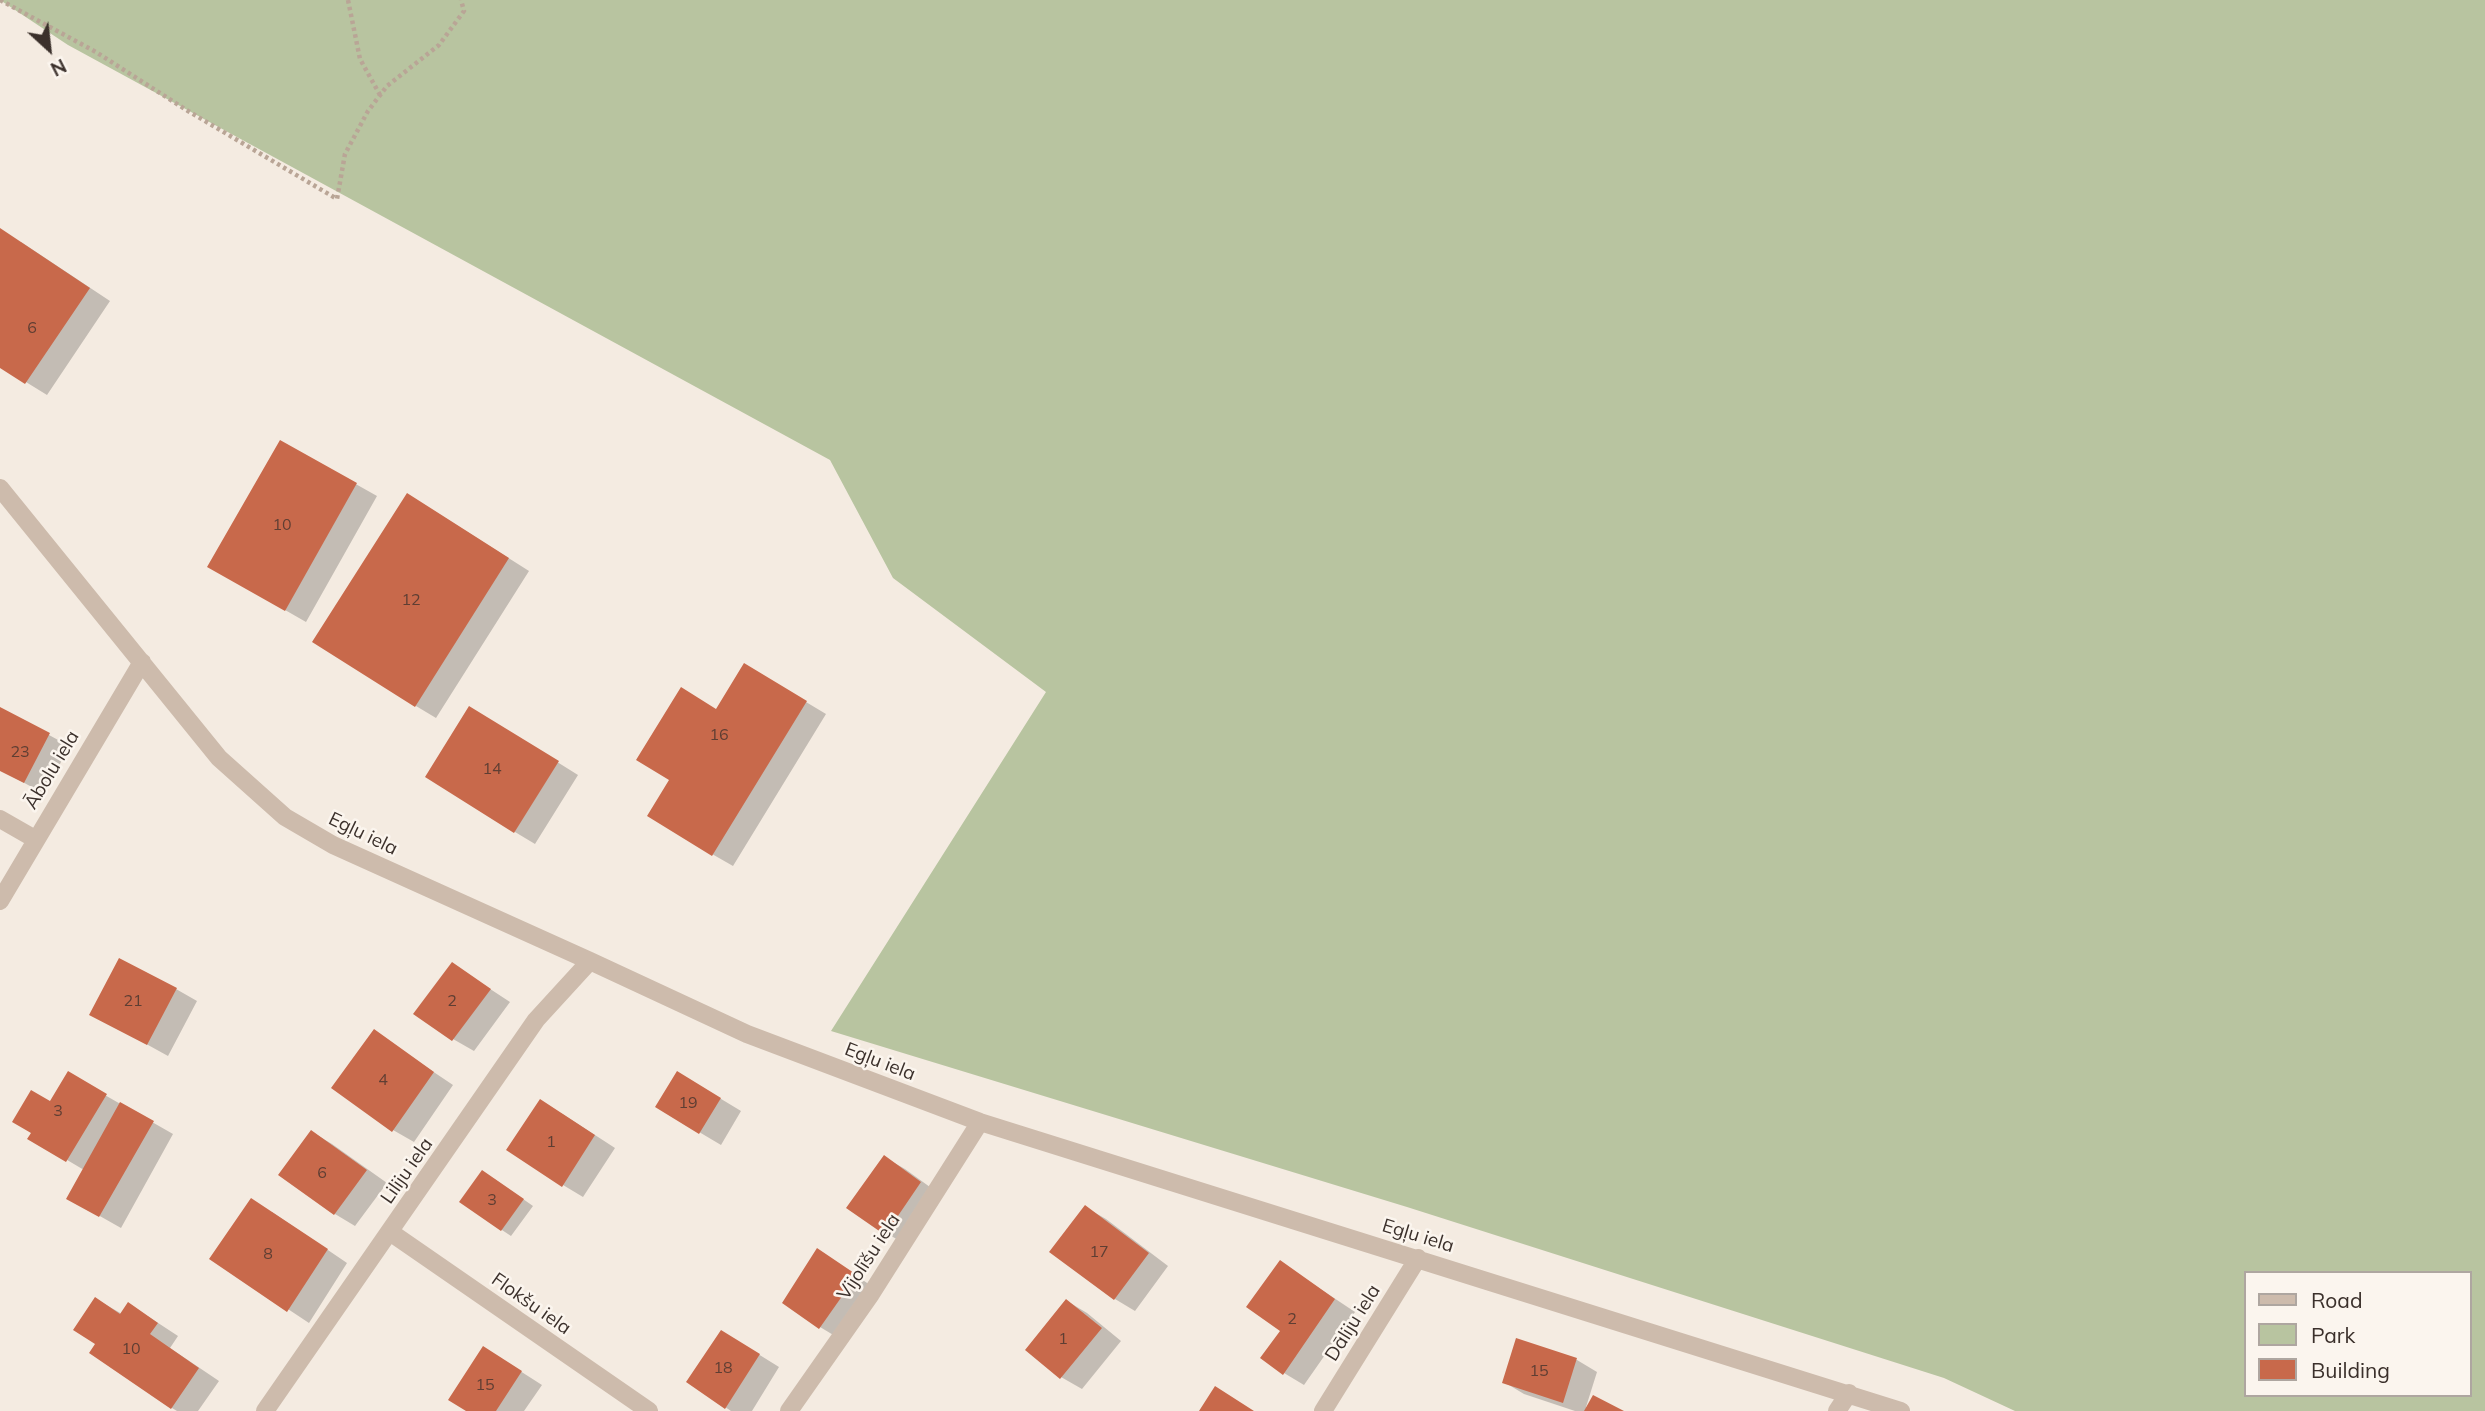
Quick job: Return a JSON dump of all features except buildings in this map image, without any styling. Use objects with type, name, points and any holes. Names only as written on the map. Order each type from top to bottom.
[{"type":"street","name":"Egļu iela","points":[[0,488],[219,758],[285,817],[333,845],[747,1034],[980,1122],[1901,1411]]},
{"type":"street","name":"Ābolu iela","points":[[0,901],[142,662]]},
{"type":"street","points":[[0,819],[35,839]]},
{"type":"street","name":"Liliju iela","points":[[265,1411],[536,1020],[590,961]]},
{"type":"street","name":"Vijolīšu iela","points":[[789,1411],[872,1294],[980,1122]]},
{"type":"street","name":"Flokšu iela","points":[[390,1232],[649,1411]]},
{"type":"street","name":"Dāliju iela","points":[[1323,1411],[1418,1258]]},
{"type":"street","points":[[1837,1411],[1849,1393]]},
{"type":"path","points":[[0,0],[96,52],[188,111],[337,199],[345,154],[368,110],[387,86],[439,45],[464,11],[461,0]]},
{"type":"path","points":[[348,0],[360,59],[380,95]]},
{"type":"green space","points":[[0,0],[2485,0],[2485,1411],[2015,1411],[1944,1378],[1407,1207],[831,1031],[1046,692],[893,578],[830,460],[68,45]]}]
